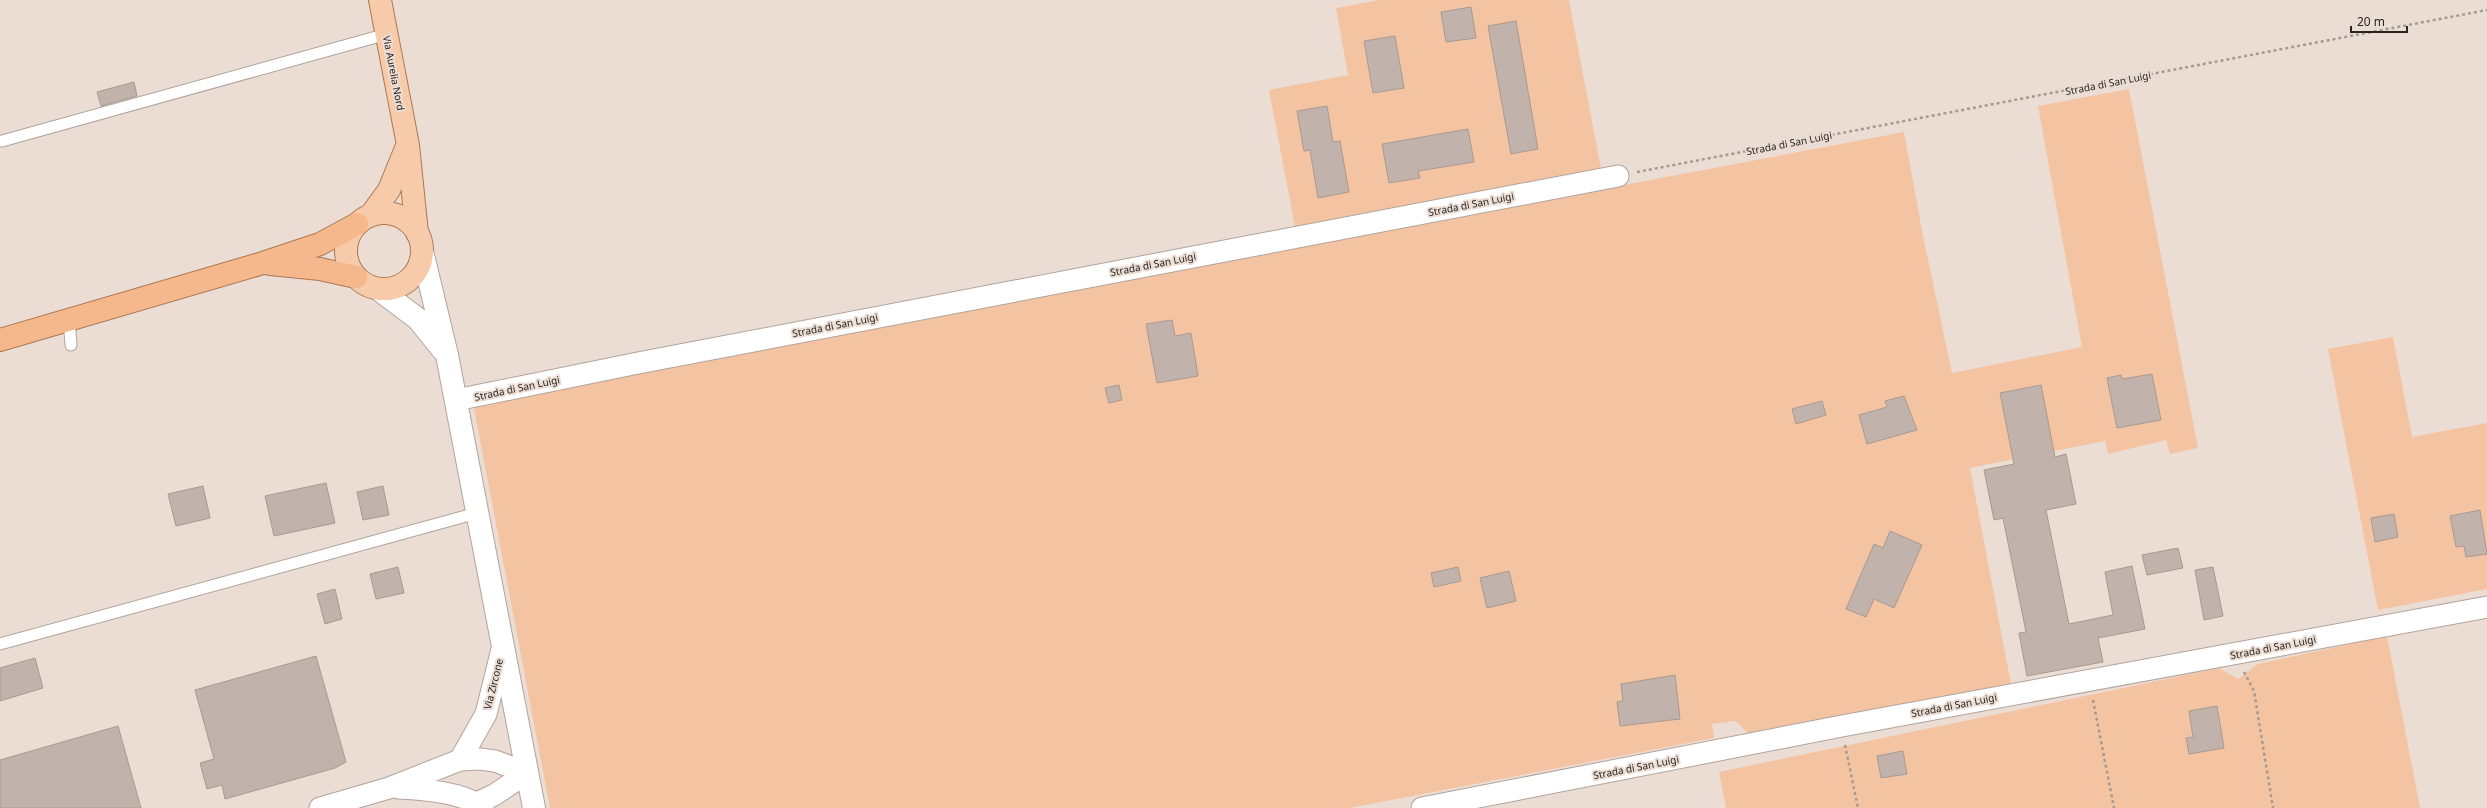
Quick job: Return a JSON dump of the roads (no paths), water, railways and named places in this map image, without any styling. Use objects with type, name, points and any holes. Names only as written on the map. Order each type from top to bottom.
[{"type":"highway","points":[[0,340],[263,263],[320,244],[363,220]]},
{"type":"highway","points":[[263,263],[320,269],[356,277]]},
{"type":"main road","name":"Via Aurelia Nord","points":[[380,0],[408,145],[420,242]]},
{"type":"main road","points":[[408,145],[389,190],[350,234],[346,250],[350,268],[356,277],[366,284],[378,288],[391,288],[403,284],[413,275],[420,264],[420,242]]},
{"type":"main road","points":[[363,220],[381,213],[402,218],[420,242],[456,400],[502,649],[534,808]]},
{"type":"main road","points":[[378,288],[418,319],[447,356]]},
{"type":"street","name":"Strada di San Luigi","points":[[456,400],[638,363],[1618,176]]},
{"type":"street","name":"Strada di San Luigi","points":[[1422,808],[1842,726],[2487,607]]},
{"type":"street","name":"Via Zircone","points":[[460,760],[486,714],[502,649]]},
{"type":"street","points":[[320,808],[389,788],[460,760],[495,761],[527,773]]},
{"type":"street","points":[[389,788],[421,789],[480,805],[527,773]]},
{"type":"lane","points":[[2,141],[387,34]]},
{"type":"lane","points":[[69,319],[71,345]]},
{"type":"lane","points":[[0,644],[478,513]]}]
